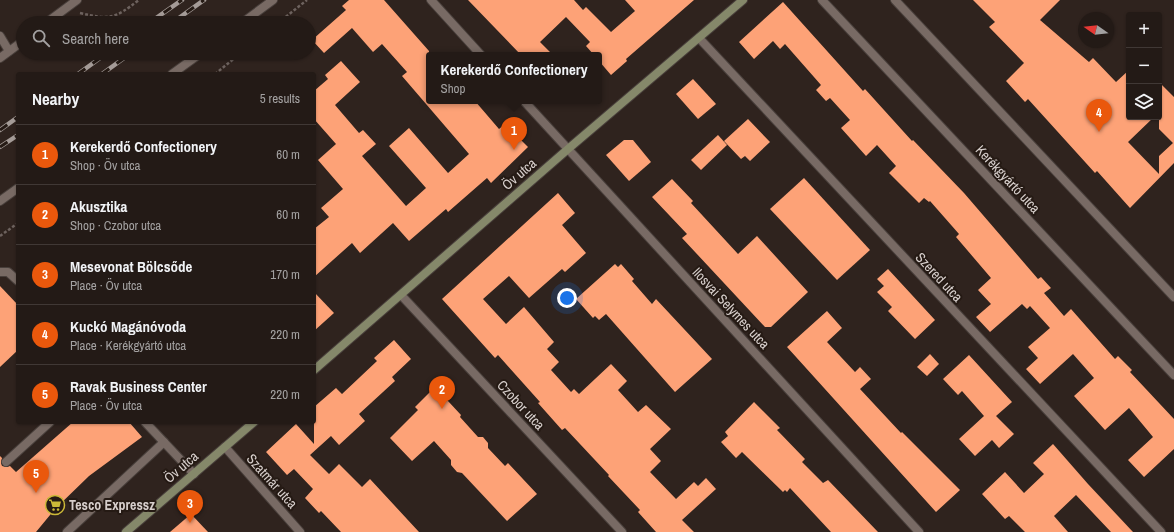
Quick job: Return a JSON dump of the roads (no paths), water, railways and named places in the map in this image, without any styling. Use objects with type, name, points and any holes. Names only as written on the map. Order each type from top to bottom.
[{"type":"street","points":[[55,16],[77,0]]},
{"type":"street","points":[[251,16],[273,0]]},
{"type":"street","points":[[431,0],[479,52]]},
{"type":"street","name":"Öv utca","points":[[316,368],[568,149],[744,0]]},
{"type":"street","name":"Kerékgyártó utca","points":[[822,0],[1174,375]]},
{"type":"street","points":[[895,0],[1174,297]]},
{"type":"street","points":[[0,36],[9,51]]},
{"type":"street","name":"Szered utca","points":[[699,38],[1160,532]]},
{"type":"street","points":[[0,58],[16,46]]},
{"type":"street","points":[[175,72],[191,60]]},
{"type":"street","name":"Ilosvai Selymes utca","points":[[527,104],[919,532]]},
{"type":"street","points":[[0,201],[16,189]]},
{"type":"street","points":[[0,272],[8,272],[16,279]]},
{"type":"street","name":"Czobor utca","points":[[401,295],[622,532]]},
{"type":"street","points":[[6,462],[48,424]]},
{"type":"street","points":[[147,424],[194,474]]},
{"type":"street","name":"Öv utca","points":[[126,532],[252,424]]},
{"type":"street","points":[[67,532],[164,442]]},
{"type":"street","name":"Szatmár utca","points":[[224,447],[300,532]]},
{"type":"railway","points":[[159,16],[182,0]]},
{"type":"railway","points":[[182,16],[204,0]]},
{"type":"railway","points":[[81,72],[97,60]]},
{"type":"railway","points":[[105,72],[121,60]]},
{"type":"railway","points":[[0,130],[16,118]]},
{"type":"railway","points":[[0,147],[16,136]]},
{"type":"place","name":"Kuckó Magánóvoda","points":[[1099,132]]},
{"type":"place","name":"Kerekerdő Confectionery","points":[[514,150]]},
{"type":"place","name":"Akusztika","points":[[442,409]]},
{"type":"place","name":"Ravak Business Center","points":[[36,493]]},
{"type":"place","name":"Tesco Expressz","points":[[55,505]]},
{"type":"place","name":"Mesevonat Bölcsőde","points":[[190,523]]}]
